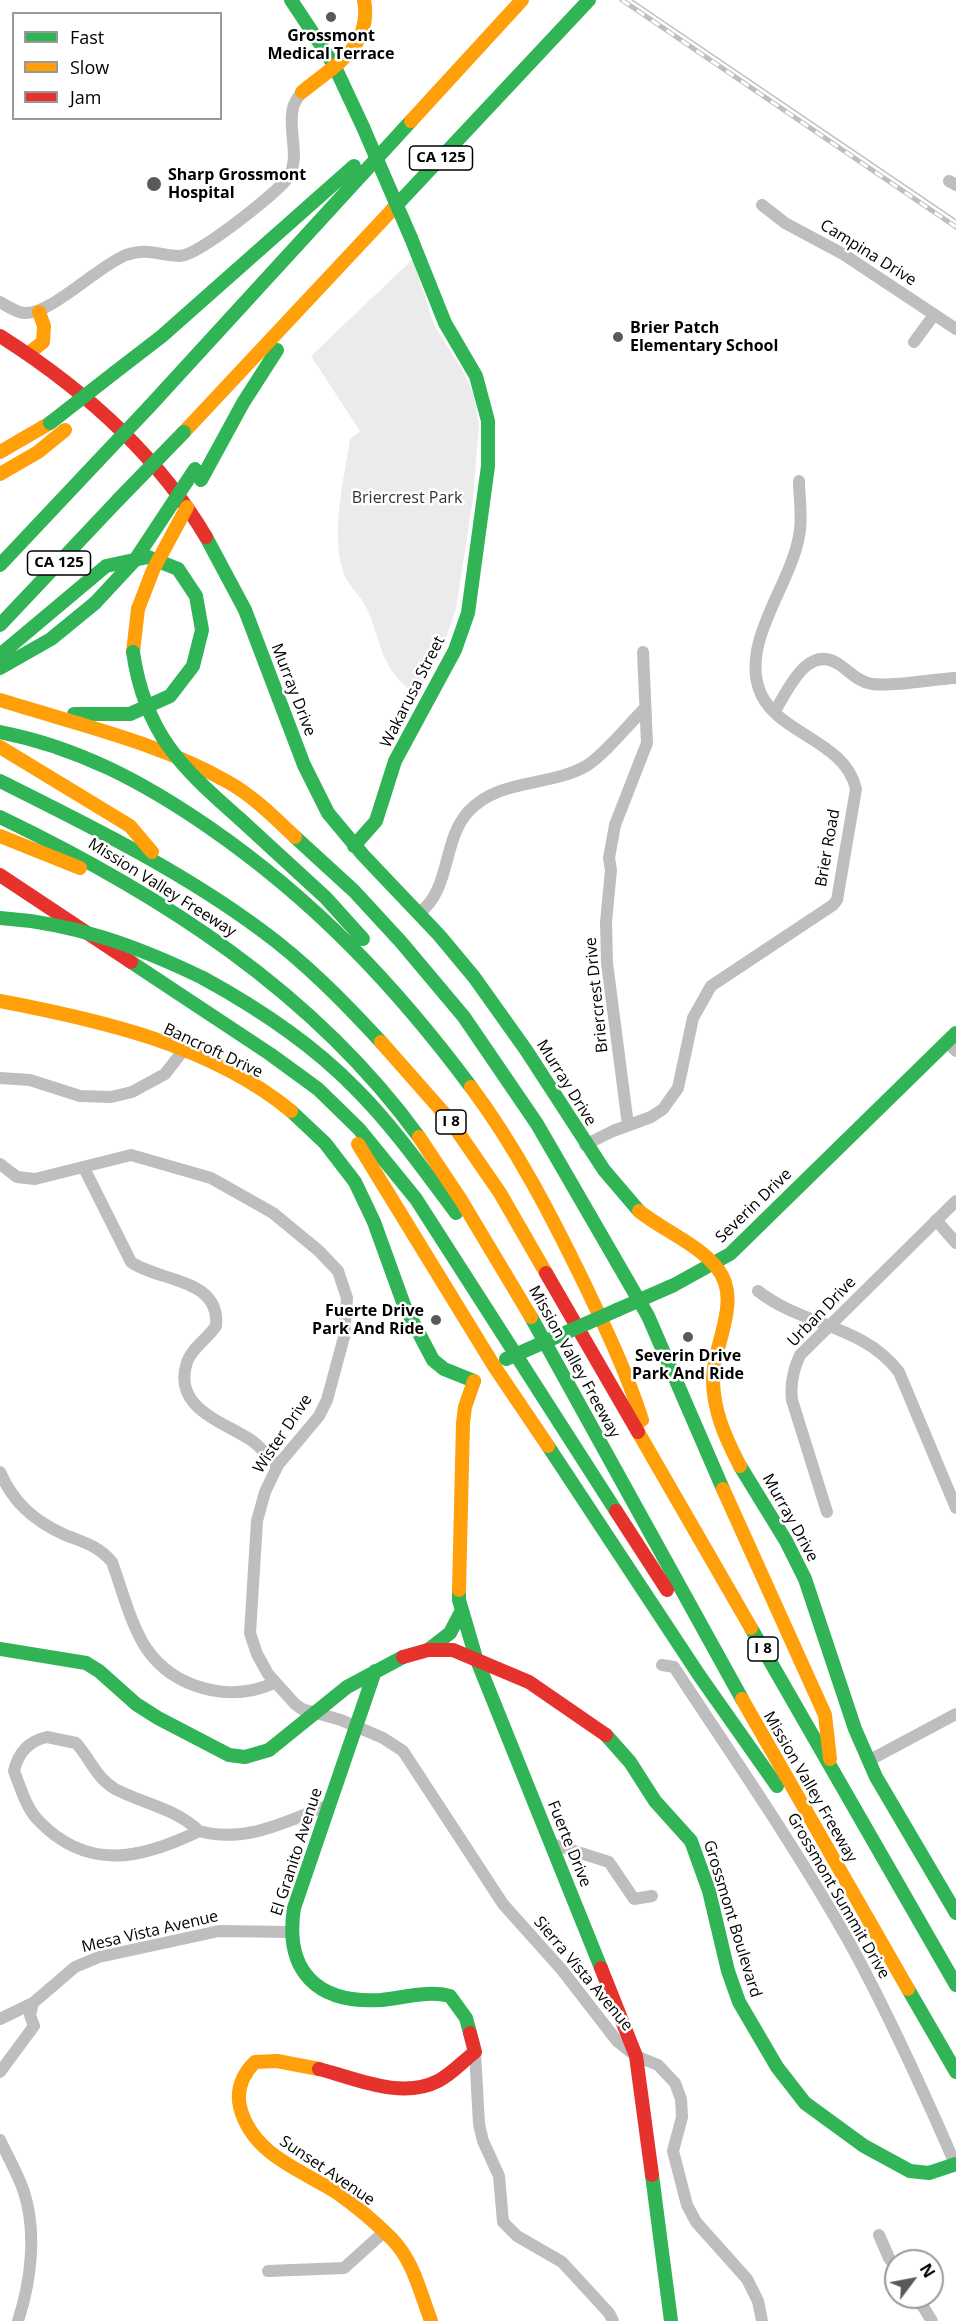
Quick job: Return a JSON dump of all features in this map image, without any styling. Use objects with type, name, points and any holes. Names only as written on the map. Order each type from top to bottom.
[{"type":"main road","name":"Wakarusa Street","points":[[291,0],[334,65],[411,238],[445,323],[476,376],[488,421],[488,466],[468,613],[455,650],[395,761],[375,821],[354,846]]},
{"type":"main road","points":[[302,92],[360,44],[366,28],[364,0]]},
{"type":"main road","name":"CA 125","points":[[0,565],[522,0]]},
{"type":"main road","name":"CA 125","points":[[0,625],[590,0]]},
{"type":"main road","points":[[0,474],[38,452],[65,430],[117,376],[423,107]]},
{"type":"main road","points":[[0,668],[51,639],[83,614],[117,582],[198,474],[264,368],[341,266]]},
{"type":"main road","points":[[29,353],[43,342],[44,326],[39,312]]},
{"type":"main road","name":"Murray Drive","points":[[0,336],[29,353],[110,419],[176,495],[206,538],[245,610],[300,755],[320,800],[354,846],[419,913],[472,974],[522,1043],[585,1145],[639,1211],[714,1264],[723,1277],[727,1292],[727,1311],[713,1376],[719,1419],[728,1441],[795,1557],[814,1601],[855,1730],[878,1784],[956,1913]]},
{"type":"main road","points":[[0,452],[50,423],[117,376]]},
{"type":"main road","points":[[198,474],[153,570],[138,609],[133,652],[140,695],[153,728],[163,744],[190,775],[326,898],[396,976],[504,1132],[551,1214],[632,1386],[653,1455]]},
{"type":"main road","points":[[0,655],[90,577],[121,559],[138,556],[166,563],[190,582],[202,608],[202,638],[196,661],[180,686],[151,708],[120,717],[105,718],[3,701]]},
{"type":"main road","points":[[3,701],[181,758],[230,783],[265,809],[331,869],[401,942],[491,1055],[557,1156],[640,1300],[825,1715],[830,1766]]},
{"type":"main road","points":[[0,732],[47,742],[84,755],[156,792],[231,839],[306,901],[403,997],[437,1038]]},
{"type":"main road","points":[[0,747],[130,826],[162,864]]},
{"type":"main road","name":"Mission Valley Freeway","points":[[0,781],[106,831],[162,864],[262,930],[334,992],[449,1119],[500,1193],[653,1455],[956,1985]]},
{"type":"main road","name":"Mission Valley Freeway","points":[[0,817],[57,843],[140,891],[186,918],[238,956],[333,1038],[384,1091],[441,1164],[548,1346],[739,1698],[956,2072]]},
{"type":"main road","points":[[0,836],[140,891]]},
{"type":"main road","points":[[0,875],[244,1038],[286,1062],[327,1096],[378,1148],[401,1178],[619,1519],[739,1698]]},
{"type":"main road","points":[[0,883],[58,915]]},
{"type":"main road","points":[[0,918],[74,926],[133,944],[203,978],[292,1034],[356,1090],[510,1282]]},
{"type":"main road","name":"Bancroft Drive","points":[[0,1001],[94,1020],[182,1052],[264,1092],[330,1147],[355,1181],[368,1204],[400,1299],[423,1345],[439,1366],[474,1381]]},
{"type":"main road","points":[[244,1038],[320,1100],[367,1156],[699,1675],[852,1893]]},
{"type":"main road","name":"Severin Drive","points":[[474,1381],[500,1362],[640,1300],[730,1254],[953,1042]]},
{"type":"main road","name":"Fuerte Drive","points":[[474,1381],[465,1407],[463,1423],[461,1612],[476,1658],[636,2056],[671,2321]]},
{"type":"main road","points":[[428,1650],[450,1633],[461,1612]]},
{"type":"main road","name":"Grossmont Boulevard","points":[[0,1649],[30,1657],[58,1656],[89,1665],[135,1703],[235,1756],[262,1754],[347,1687],[400,1657],[428,1650],[453,1650],[529,1682],[608,1736],[630,1762],[656,1801],[683,1830],[698,1856],[709,1891],[728,1971],[743,2010],[777,2067],[805,2103],[864,2146],[910,2171],[928,2173],[956,2165]]},
{"type":"main road","name":"El Granito Avenue","points":[[375,1671],[294,1908],[290,1932],[296,1958],[304,1973],[318,1987],[336,1997],[362,2001],[434,1993],[450,1996],[466,2018],[475,2052]]},
{"type":"main road","name":"Sunset Avenue","points":[[431,2321],[416,2277],[404,2254],[384,2232],[364,2213],[255,2141],[241,2117],[240,2081],[246,2070],[255,2062],[267,2060],[328,2071],[390,2087],[417,2088],[447,2077],[475,2052]]},
{"type":"street","points":[[0,302],[23,314],[39,312],[107,264],[125,255],[153,250],[181,256],[212,240],[270,196],[288,178],[293,166],[293,107],[302,92]]},
{"type":"street","name":"Campina Drive","points":[[762,205],[785,223],[843,255],[956,329]]},
{"type":"street","points":[[914,342],[934,315]]},
{"type":"street","name":"Brier Road","points":[[585,1145],[657,1113],[675,1093],[693,1018],[711,986],[725,974],[823,914],[837,900],[856,789],[852,774],[840,758],[775,711],[759,691],[754,663],[800,537],[799,481]]},
{"type":"street","name":"Briercrest Drive","points":[[628,1125],[607,963],[606,922],[611,847],[615,825],[647,743],[643,652]]},
{"type":"street","points":[[775,711],[800,670],[820,658],[830,659],[857,678],[870,684],[956,678]]},
{"type":"street","points":[[419,913],[428,907],[438,889],[449,845],[468,812],[483,798],[503,790],[575,771],[588,765],[645,708]]},
{"type":"street","points":[[0,1078],[30,1080],[80,1096],[111,1097],[132,1092],[165,1074],[182,1052]]},
{"type":"street","name":"Wister Drive","points":[[0,1164],[16,1177],[28,1179],[84,1168],[115,1157],[131,1155],[211,1178],[273,1213],[319,1251],[338,1271],[347,1298],[344,1337],[327,1400],[319,1416],[278,1465],[265,1492],[256,1521],[250,1611],[252,1644],[274,1683],[295,1704],[356,1726]]},
{"type":"street","points":[[84,1168],[131,1262],[142,1270],[198,1288],[213,1304],[216,1326],[208,1339],[191,1354],[185,1370],[186,1386],[191,1401],[202,1413],[258,1445],[268,1458],[278,1465]]},
{"type":"street","name":"Urban Drive","points":[[827,1512],[794,1409],[791,1390],[793,1372],[800,1355],[956,1200]]},
{"type":"street","points":[[936,1220],[956,1243]]},
{"type":"street","points":[[758,1291],[771,1302],[805,1317],[831,1324],[887,1356],[899,1372],[956,1508]]},
{"type":"street","points":[[0,1472],[10,1494],[37,1519],[104,1551],[112,1562],[147,1649],[182,1680],[194,1686],[221,1692],[260,1689],[274,1683]]},
{"type":"street","name":"Grossmont Summit Drive","points":[[662,1665],[675,1667],[794,1850],[840,1928],[878,1999],[956,2165]]},
{"type":"street","points":[[868,1761],[956,1714]]},
{"type":"street","name":"Sierra Vista Avenue","points":[[356,1726],[390,1742],[408,1757],[431,1797],[503,1904],[562,1970],[617,2041],[636,2056],[651,2061],[664,2070],[679,2091],[682,2117],[673,2151],[687,2205],[696,2222],[747,2279],[758,2301],[762,2321]]},
{"type":"street","points":[[199,1831],[143,1854],[100,1856],[85,1851],[62,1839],[37,1820],[22,1793],[14,1771],[16,1764],[22,1751],[38,1740],[47,1737],[68,1739],[87,1754],[95,1771],[116,1789],[169,1809],[199,1831],[214,1835],[248,1835],[330,1805]]},
{"type":"street","points":[[552,1844],[609,1862],[634,1899],[652,1896]]},
{"type":"street","name":"Mesa Vista Avenue","points":[[0,2019],[33,2003],[64,1974],[99,1957],[219,1931],[290,1932]]},
{"type":"street","points":[[0,2072],[34,2026],[30,2015],[33,2003]]},
{"type":"street","name":"El Granito Avenue","points":[[475,2052],[479,2124],[483,2141],[498,2176],[503,2222],[517,2236],[562,2262],[609,2313],[613,2321]]},
{"type":"street","points":[[0,2140],[24,2191],[29,2215],[31,2265],[18,2321]]},
{"type":"street","points":[[268,2271],[344,2268],[384,2232]]},
{"type":"street","points":[[879,2235],[885,2249]]},
{"type":"green space","name":"Briercrest Park","points":[[413,259],[434,325],[462,369],[474,396],[479,425],[473,498],[456,609],[443,646],[423,683],[414,693],[403,684],[389,665],[368,611],[345,576],[340,561],[339,509],[350,439],[360,431],[311,356]]},
{"type":"tram line","points":[[632,0],[956,220]]},
{"type":"railway","points":[[622,0],[956,227]]},
{"type":"traffic: fast","points":[[291,0],[334,65],[363,127]]},
{"type":"traffic: fast","points":[[392,210],[589,0]]},
{"type":"traffic: fast","points":[[149,407],[411,121]]},
{"type":"traffic: fast","points":[[363,127],[411,238]]},
{"type":"traffic: fast","points":[[114,373],[162,336],[354,166]]},
{"type":"traffic: fast","points":[[354,846],[376,821],[395,761],[455,650],[468,613],[488,466],[488,421],[476,376],[445,323],[411,238]]},
{"type":"traffic: fast","points":[[201,480],[243,403],[277,350]]},
{"type":"traffic: fast","points":[[50,423],[114,373]]},
{"type":"traffic: fast","points":[[97,462],[149,407]]},
{"type":"traffic: fast","points":[[118,500],[184,432]]},
{"type":"traffic: fast","points":[[0,565],[97,462]]},
{"type":"traffic: fast","points":[[95,603],[135,560],[195,469]]},
{"type":"traffic: fast","points":[[0,625],[118,500]]},
{"type":"traffic: fast","points":[[206,537],[245,610],[304,765],[328,813],[474,977],[526,1050],[604,1170],[639,1211]]},
{"type":"traffic: fast","points":[[0,655],[106,566],[148,557],[178,569],[196,596],[202,630],[193,666],[170,696],[130,714],[74,714]]},
{"type":"traffic: fast","points":[[0,668],[51,639],[95,603]]},
{"type":"traffic: fast","points":[[133,652],[146,705],[169,747],[200,783],[240,819]]},
{"type":"traffic: fast","points":[[0,732],[57,747],[110,769],[161,796],[248,856],[284,884],[351,946],[413,1014],[471,1087]]},
{"type":"traffic: fast","points":[[0,781],[167,868],[230,908],[277,942],[309,969],[381,1042]]},
{"type":"traffic: fast","points":[[0,817],[118,879],[230,951],[282,992],[331,1036],[377,1084],[419,1137]]},
{"type":"traffic: fast","points":[[240,819],[326,898],[363,939]]},
{"type":"traffic: fast","points":[[295,837],[354,891],[401,942],[464,1017],[537,1124],[648,1316],[723,1489]]},
{"type":"traffic: fast","points":[[0,918],[54,925],[104,938],[154,956],[203,978]]},
{"type":"traffic: fast","points":[[131,962],[270,1054],[318,1089],[359,1129],[416,1199],[616,1511]]},
{"type":"traffic: fast","points":[[203,978],[283,1027],[338,1072],[395,1133],[456,1213]]},
{"type":"traffic: fast","points":[[617,1310],[674,1285],[730,1254],[956,1033]]},
{"type":"traffic: fast","points":[[291,1111],[325,1143],[355,1182],[374,1222],[404,1305],[433,1360],[444,1369],[474,1381]]},
{"type":"traffic: fast","points":[[506,1359],[617,1310]]},
{"type":"traffic: fast","points":[[531,1317],[742,1699]]},
{"type":"traffic: fast","points":[[548,1446],[699,1675],[777,1786]]},
{"type":"traffic: fast","points":[[740,1466],[786,1541],[805,1579],[855,1729],[876,1777],[956,1913]]},
{"type":"traffic: fast","points":[[459,1590],[459,1600],[476,1658],[601,1968]]},
{"type":"traffic: fast","points":[[428,1650],[450,1633],[461,1612]]},
{"type":"traffic: fast","points":[[751,1628],[956,1985]]},
{"type":"traffic: fast","points":[[0,1649],[86,1663],[99,1671],[136,1704],[158,1718],[229,1755],[245,1757],[269,1750],[347,1687],[403,1657]]},
{"type":"traffic: fast","points":[[375,1671],[294,1908],[292,1930],[295,1950],[310,1980],[323,1990],[339,1996],[359,2000],[381,2000],[424,1994],[450,1996],[466,2018],[470,2033]]},
{"type":"traffic: fast","points":[[606,1735],[630,1762],[655,1801],[691,1841],[709,1891],[728,1971],[739,2002],[777,2067],[805,2103],[864,2146],[910,2171],[929,2173],[956,2164]]},
{"type":"traffic: fast","points":[[908,1989],[956,2072]]},
{"type":"traffic: fast","points":[[652,2175],[671,2321]]},
{"type":"traffic: slow","points":[[302,92],[338,64],[357,43],[365,16],[364,0]]},
{"type":"traffic: slow","points":[[411,121],[522,0]]},
{"type":"traffic: slow","points":[[184,432],[392,210]]},
{"type":"traffic: slow","points":[[29,353],[43,342],[44,326],[39,312]]},
{"type":"traffic: slow","points":[[0,452],[50,423]]},
{"type":"traffic: slow","points":[[0,474],[38,452],[65,430]]},
{"type":"traffic: slow","points":[[138,609],[153,570],[187,507]]},
{"type":"traffic: slow","points":[[133,652],[138,609]]},
{"type":"traffic: slow","points":[[0,700],[116,735],[201,768],[246,794],[295,837]]},
{"type":"traffic: slow","points":[[0,747],[130,826],[152,852]]},
{"type":"traffic: slow","points":[[0,836],[80,868]]},
{"type":"traffic: slow","points":[[0,1001],[76,1017],[153,1038],[226,1069],[260,1088],[291,1111]]},
{"type":"traffic: slow","points":[[381,1042],[449,1119],[500,1193],[546,1273]]},
{"type":"traffic: slow","points":[[471,1087],[518,1158],[560,1234],[616,1351],[642,1420]]},
{"type":"traffic: slow","points":[[419,1137],[461,1200],[531,1317]]},
{"type":"traffic: slow","points":[[358,1144],[494,1366],[548,1446]]},
{"type":"traffic: slow","points":[[639,1211],[709,1259],[724,1281],[727,1308],[714,1365],[714,1391],[721,1424],[740,1466]]},
{"type":"traffic: slow","points":[[459,1590],[463,1423],[465,1407],[474,1381]]},
{"type":"traffic: slow","points":[[638,1432],[751,1628]]},
{"type":"traffic: slow","points":[[723,1489],[825,1715],[830,1759]]},
{"type":"traffic: slow","points":[[742,1699],[908,1989]]},
{"type":"traffic: slow","points":[[319,2069],[277,2061],[255,2062],[243,2077],[240,2088],[240,2107],[246,2123],[255,2137],[279,2159],[336,2192],[392,2239],[411,2267],[431,2321]]},
{"type":"traffic: jam","points":[[0,336],[60,378],[115,424],[164,477],[206,537]]},
{"type":"traffic: jam","points":[[0,875],[131,962]]},
{"type":"traffic: jam","points":[[546,1273],[638,1432]]},
{"type":"traffic: jam","points":[[616,1511],[667,1590]]},
{"type":"traffic: jam","points":[[403,1657],[428,1650],[453,1650],[529,1682],[606,1735]]},
{"type":"traffic: jam","points":[[601,1968],[636,2056],[652,2175]]},
{"type":"traffic: jam","points":[[319,2069],[378,2086],[394,2088],[424,2086],[443,2078],[475,2052],[470,2033]]},
{"type":"place","name":"Grossmont Medical Terrace","points":[[331,17]]},
{"type":"place","name":"Sharp Grossmont Hospital","points":[[154,184]]},
{"type":"place","name":"Brier Patch Elementary School","points":[[618,337]]},
{"type":"place","name":"Fuerte Drive Park And Ride","points":[[436,1320]]},
{"type":"place","name":"Severin Drive Park And Ride","points":[[688,1337]]}]
